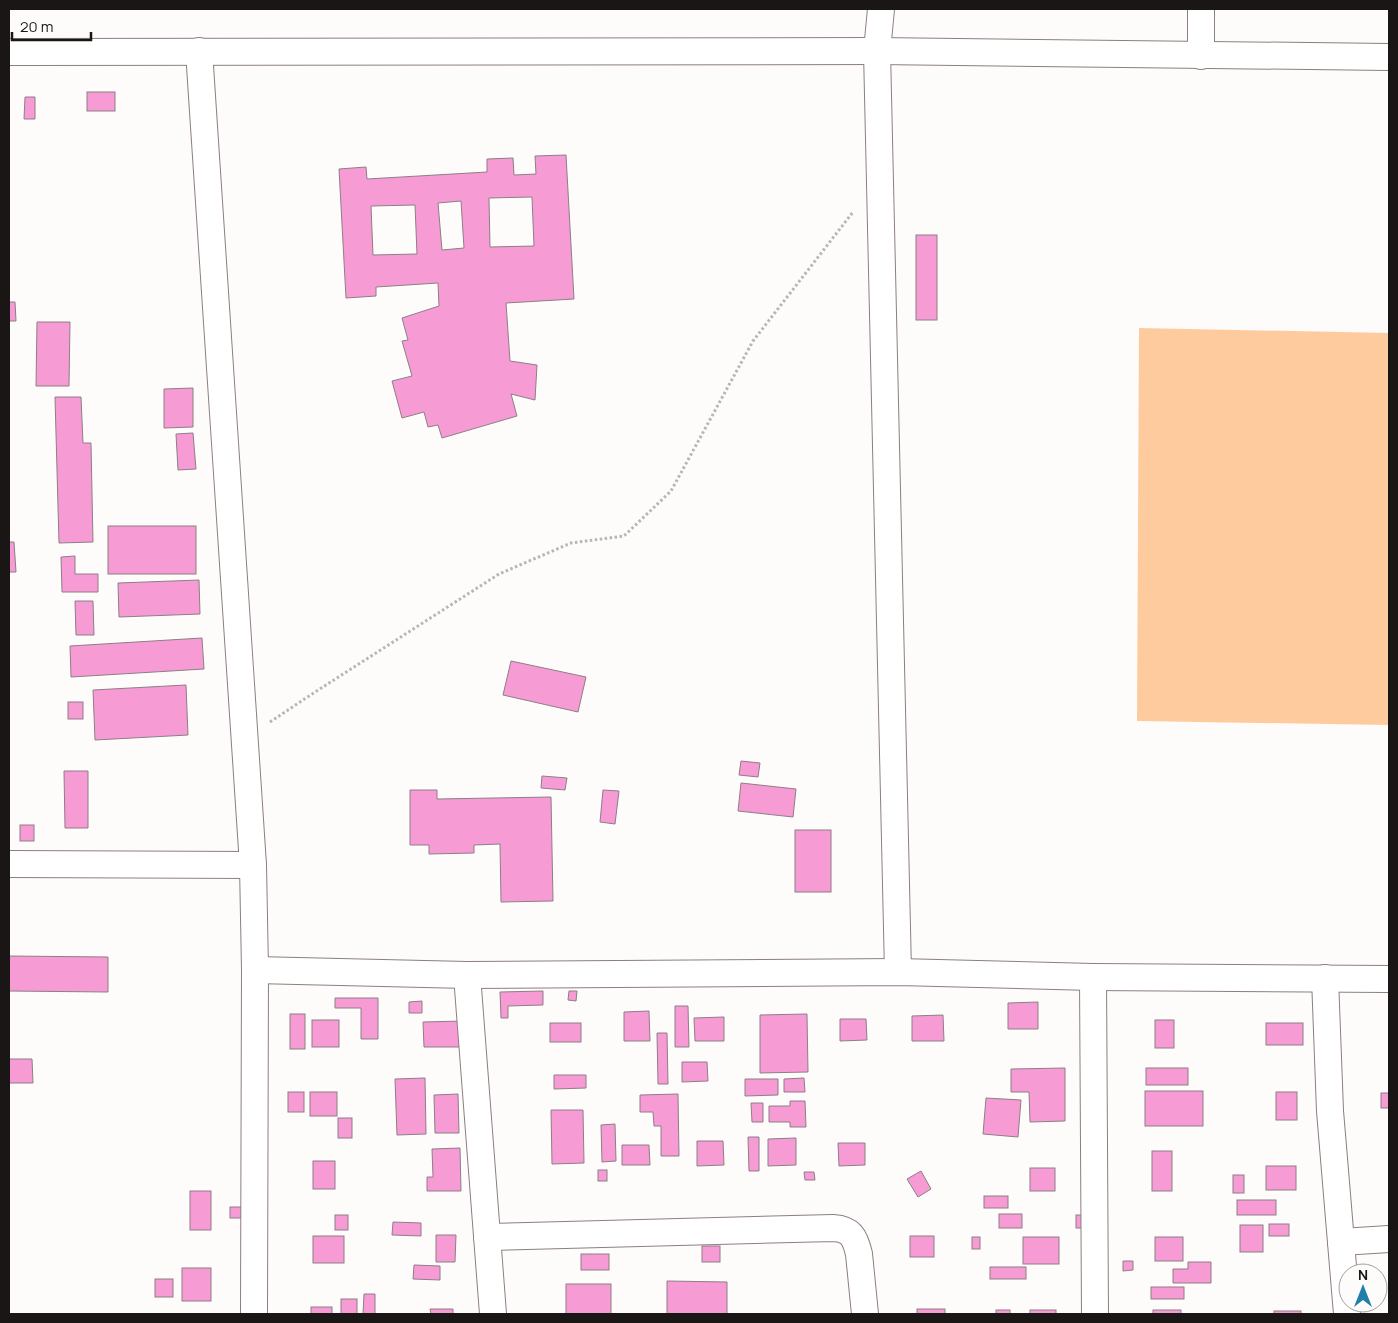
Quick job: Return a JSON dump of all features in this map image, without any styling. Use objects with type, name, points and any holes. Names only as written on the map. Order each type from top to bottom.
[{"type":"street","points":[[880,9],[877,51],[898,972]]},
{"type":"street","points":[[1201,9],[1201,56]]},
{"type":"street","points":[[199,51],[253,865],[255,970],[254,1314]]},
{"type":"street","points":[[9,52],[877,51],[1389,57]]},
{"type":"street","points":[[9,864],[253,865]]},
{"type":"street","points":[[255,970],[467,975],[898,972],[1093,977],[1389,979]]},
{"type":"street","points":[[467,975],[493,1314]]},
{"type":"street","points":[[1093,977],[1096,1314]]},
{"type":"street","points":[[1325,978],[1330,1111],[1347,1314]]},
{"type":"street","points":[[488,1237],[844,1229],[852,1235],[857,1244],[865,1314]]},
{"type":"street","points":[[1341,1242],[1389,1238]]},
{"type":"path","points":[[245,739],[500,574],[571,543],[624,536],[671,491],[753,341],[880,179]]},
{"type":"shaded area","points":[[1139,328],[1389,333],[1389,725],[1137,721]]},
{"type":"building","points":[[87,92],[115,92],[115,111],[87,111]]},
{"type":"building","points":[[25,97],[35,97],[35,119],[24,119]]},
{"type":"building","points":[[566,155],[574,299],[506,303],[510,361],[537,365],[535,400],[511,394],[517,416],[442,438],[438,425],[428,427],[424,412],[402,418],[392,381],[412,376],[402,341],[408,340],[402,318],[439,306],[438,283],[376,287],[376,296],[346,298],[339,169],[366,167],[367,179],[487,172],[487,159],[513,158],[514,175],[536,174],[535,156]],"holes":[[[532,197],[534,246],[490,247],[489,198]],[[461,201],[464,248],[442,250],[438,203]],[[415,205],[417,254],[373,255],[371,206]]]},
{"type":"building","points":[[916,235],[937,235],[937,320],[916,320]]},
{"type":"building","points":[[9,302],[15,302],[16,321],[9,321]]},
{"type":"building","points":[[37,322],[70,322],[69,386],[36,386]]},
{"type":"building","points":[[193,388],[193,427],[164,428],[164,389]]},
{"type":"building","points":[[55,397],[81,397],[83,443],[91,443],[93,542],[59,543]]},
{"type":"building","points":[[193,433],[196,469],[178,470],[176,434]]},
{"type":"building","points":[[108,526],[196,526],[196,574],[108,574]]},
{"type":"building","points":[[9,542],[14,542],[16,572],[9,572]]},
{"type":"building","points":[[75,556],[75,574],[98,574],[98,592],[62,592],[61,557]]},
{"type":"building","points":[[199,580],[200,614],[119,617],[118,583]]},
{"type":"building","points":[[75,601],[93,601],[94,635],[76,635]]},
{"type":"building","points":[[202,638],[204,669],[71,677],[70,646]]},
{"type":"building","points":[[511,661],[586,677],[578,712],[503,695]]},
{"type":"building","points":[[186,685],[188,735],[95,740],[93,690]]},
{"type":"building","points":[[68,702],[83,702],[83,719],[68,719]]},
{"type":"building","points":[[741,761],[760,763],[758,777],[739,775]]},
{"type":"building","points":[[64,771],[88,771],[88,828],[65,828]]},
{"type":"building","points":[[542,776],[567,778],[565,790],[541,788]]},
{"type":"building","points":[[741,783],[796,789],[793,817],[738,811]]},
{"type":"building","points":[[410,790],[437,790],[437,799],[551,797],[553,901],[501,902],[500,844],[474,845],[474,853],[429,854],[429,845],[410,845]]},
{"type":"building","points":[[603,790],[619,791],[615,824],[600,822]]},
{"type":"building","points":[[20,825],[34,825],[34,841],[20,841]]},
{"type":"building","points":[[795,830],[831,830],[831,892],[795,892]]},
{"type":"building","points":[[9,956],[108,957],[108,992],[9,991]]},
{"type":"building","points":[[543,991],[543,1005],[508,1006],[508,1018],[501,1018],[500,992]]},
{"type":"building","points":[[569,991],[577,991],[576,1001],[568,1000]]},
{"type":"building","points":[[335,998],[378,998],[378,1039],[361,1039],[361,1008],[335,1008]]},
{"type":"building","points":[[422,1001],[422,1013],[409,1013],[409,1002]]},
{"type":"building","points":[[1038,1002],[1038,1029],[1008,1029],[1008,1003]]},
{"type":"building","points":[[675,1006],[688,1006],[689,1047],[675,1047]]},
{"type":"building","points":[[649,1011],[650,1041],[624,1041],[624,1012]]},
{"type":"building","points":[[290,1014],[305,1014],[305,1049],[290,1049]]},
{"type":"building","points":[[807,1014],[808,1072],[760,1073],[760,1015]]},
{"type":"building","points":[[943,1015],[944,1041],[912,1041],[912,1016]]},
{"type":"building","points":[[724,1017],[724,1041],[695,1041],[694,1018]]},
{"type":"building","points":[[840,1019],[866,1019],[867,1040],[840,1041]]},
{"type":"building","points":[[312,1020],[339,1020],[339,1047],[312,1047]]},
{"type":"building","points":[[1155,1020],[1174,1020],[1174,1048],[1155,1048]]},
{"type":"building","points":[[463,1021],[463,1047],[424,1047],[423,1022]]},
{"type":"building","points":[[550,1023],[581,1023],[581,1042],[550,1042]]},
{"type":"building","points":[[1266,1023],[1303,1023],[1303,1045],[1266,1045]]},
{"type":"building","points":[[657,1033],[667,1033],[668,1084],[658,1084]]},
{"type":"building","points":[[9,1059],[32,1059],[33,1083],[9,1083]]},
{"type":"building","points":[[682,1062],[707,1062],[708,1081],[682,1082]]},
{"type":"building","points":[[1065,1068],[1065,1121],[1030,1122],[1029,1092],[1011,1092],[1011,1069]]},
{"type":"building","points":[[1146,1068],[1188,1068],[1188,1085],[1146,1085]]},
{"type":"building","points":[[554,1075],[586,1075],[586,1088],[554,1089]]},
{"type":"building","points":[[425,1078],[426,1134],[397,1135],[395,1079]]},
{"type":"building","points":[[804,1078],[805,1092],[784,1092],[784,1079]]},
{"type":"building","points":[[745,1079],[778,1079],[778,1095],[745,1096]]},
{"type":"building","points":[[1145,1091],[1203,1091],[1203,1126],[1145,1126]]},
{"type":"building","points":[[288,1092],[304,1092],[304,1112],[288,1112]]},
{"type":"building","points":[[310,1092],[337,1092],[337,1116],[310,1116]]},
{"type":"building","points":[[1276,1092],[1297,1092],[1297,1120],[1276,1120]]},
{"type":"building","points":[[1381,1093],[1389,1093],[1389,1108],[1381,1108]]},
{"type":"building","points":[[458,1094],[459,1133],[435,1133],[434,1095]]},
{"type":"building","points":[[678,1094],[679,1156],[661,1156],[661,1126],[654,1126],[653,1112],[640,1112],[640,1095]]},
{"type":"building","points":[[986,1098],[1021,1100],[1018,1137],[983,1134]]},
{"type":"building","points":[[790,1101],[805,1101],[806,1127],[790,1127],[790,1122],[769,1122],[769,1106],[790,1106]]},
{"type":"building","points":[[751,1103],[763,1103],[763,1122],[752,1122]]},
{"type":"building","points":[[551,1110],[583,1110],[584,1163],[552,1164]]},
{"type":"building","points":[[338,1118],[352,1118],[352,1138],[338,1138]]},
{"type":"building","points":[[615,1124],[616,1161],[602,1162],[601,1125]]},
{"type":"building","points":[[748,1137],[759,1137],[759,1171],[749,1171]]},
{"type":"building","points":[[796,1138],[796,1165],[768,1166],[768,1139]]},
{"type":"building","points":[[697,1141],[723,1141],[724,1165],[697,1166]]},
{"type":"building","points":[[838,1143],[865,1143],[865,1165],[839,1166]]},
{"type":"building","points":[[622,1145],[649,1145],[650,1165],[622,1165]]},
{"type":"building","points":[[460,1148],[461,1191],[427,1191],[427,1177],[433,1177],[432,1149]]},
{"type":"building","points":[[1152,1151],[1172,1151],[1172,1191],[1152,1191]]},
{"type":"building","points":[[313,1161],[335,1161],[335,1189],[313,1189]]},
{"type":"building","points":[[1266,1166],[1296,1166],[1296,1190],[1266,1190]]},
{"type":"building","points":[[1030,1168],[1055,1168],[1055,1191],[1030,1191]]},
{"type":"building","points":[[598,1170],[607,1170],[607,1181],[598,1181]]},
{"type":"building","points":[[921,1171],[931,1189],[918,1197],[907,1179]]},
{"type":"building","points":[[804,1172],[814,1172],[815,1180],[805,1180]]},
{"type":"building","points":[[1233,1175],[1244,1175],[1244,1193],[1233,1193]]},
{"type":"building","points":[[190,1191],[211,1191],[211,1230],[190,1230]]},
{"type":"building","points":[[984,1196],[1008,1196],[1008,1208],[984,1208]]},
{"type":"building","points":[[1237,1200],[1276,1200],[1276,1215],[1237,1215]]},
{"type":"building","points":[[230,1207],[244,1207],[244,1218],[230,1218]]},
{"type":"building","points":[[999,1214],[1022,1214],[1022,1228],[999,1228]]},
{"type":"building","points":[[335,1215],[348,1215],[348,1230],[335,1230]]},
{"type":"building","points":[[1076,1215],[1085,1215],[1085,1228],[1076,1228]]},
{"type":"building","points":[[393,1222],[421,1223],[421,1236],[392,1235]]},
{"type":"building","points":[[1269,1224],[1289,1224],[1289,1236],[1269,1236]]},
{"type":"building","points":[[1240,1225],[1263,1225],[1263,1252],[1240,1252]]},
{"type":"building","points":[[436,1235],[456,1235],[455,1262],[436,1262]]},
{"type":"building","points":[[313,1236],[344,1236],[344,1263],[313,1263]]},
{"type":"building","points":[[910,1236],[934,1236],[934,1257],[910,1257]]},
{"type":"building","points":[[972,1237],[980,1237],[980,1249],[972,1249]]},
{"type":"building","points":[[1023,1237],[1059,1237],[1059,1264],[1023,1264]]},
{"type":"building","points":[[1155,1237],[1183,1237],[1183,1261],[1155,1261]]},
{"type":"building","points":[[702,1246],[720,1246],[720,1262],[702,1262]]},
{"type":"building","points":[[581,1254],[609,1254],[609,1270],[581,1270]]},
{"type":"building","points":[[1123,1261],[1133,1261],[1133,1270],[1123,1271]]},
{"type":"building","points":[[1188,1262],[1211,1262],[1211,1283],[1173,1283],[1173,1269],[1188,1269]]},
{"type":"building","points":[[414,1265],[440,1266],[440,1280],[413,1279]]},
{"type":"building","points":[[990,1267],[1026,1267],[1026,1279],[990,1279]]},
{"type":"building","points":[[182,1268],[211,1268],[211,1301],[182,1301]]},
{"type":"building","points":[[155,1279],[173,1279],[173,1297],[155,1297]]},
{"type":"building","points":[[667,1281],[727,1282],[727,1314],[667,1314]]},
{"type":"building","points":[[566,1284],[611,1284],[611,1314],[566,1314]]},
{"type":"building","points":[[1151,1287],[1184,1287],[1184,1299],[1151,1299]]},
{"type":"building","points":[[364,1294],[375,1294],[375,1314],[363,1314]]},
{"type":"building","points":[[341,1299],[357,1299],[357,1314],[341,1314]]},
{"type":"building","points":[[311,1307],[332,1307],[332,1314],[311,1314]]},
{"type":"building","points":[[430,1309],[453,1309],[453,1314],[431,1314]]},
{"type":"building","points":[[917,1309],[945,1309],[945,1314],[917,1314]]},
{"type":"building","points":[[996,1310],[1010,1310],[1010,1314],[996,1314]]},
{"type":"building","points":[[1030,1310],[1056,1310],[1056,1314],[1030,1314]]},
{"type":"building","points":[[1153,1310],[1181,1310],[1181,1314],[1153,1314]]},
{"type":"building","points":[[1274,1311],[1301,1311],[1301,1314],[1274,1314]]}]
